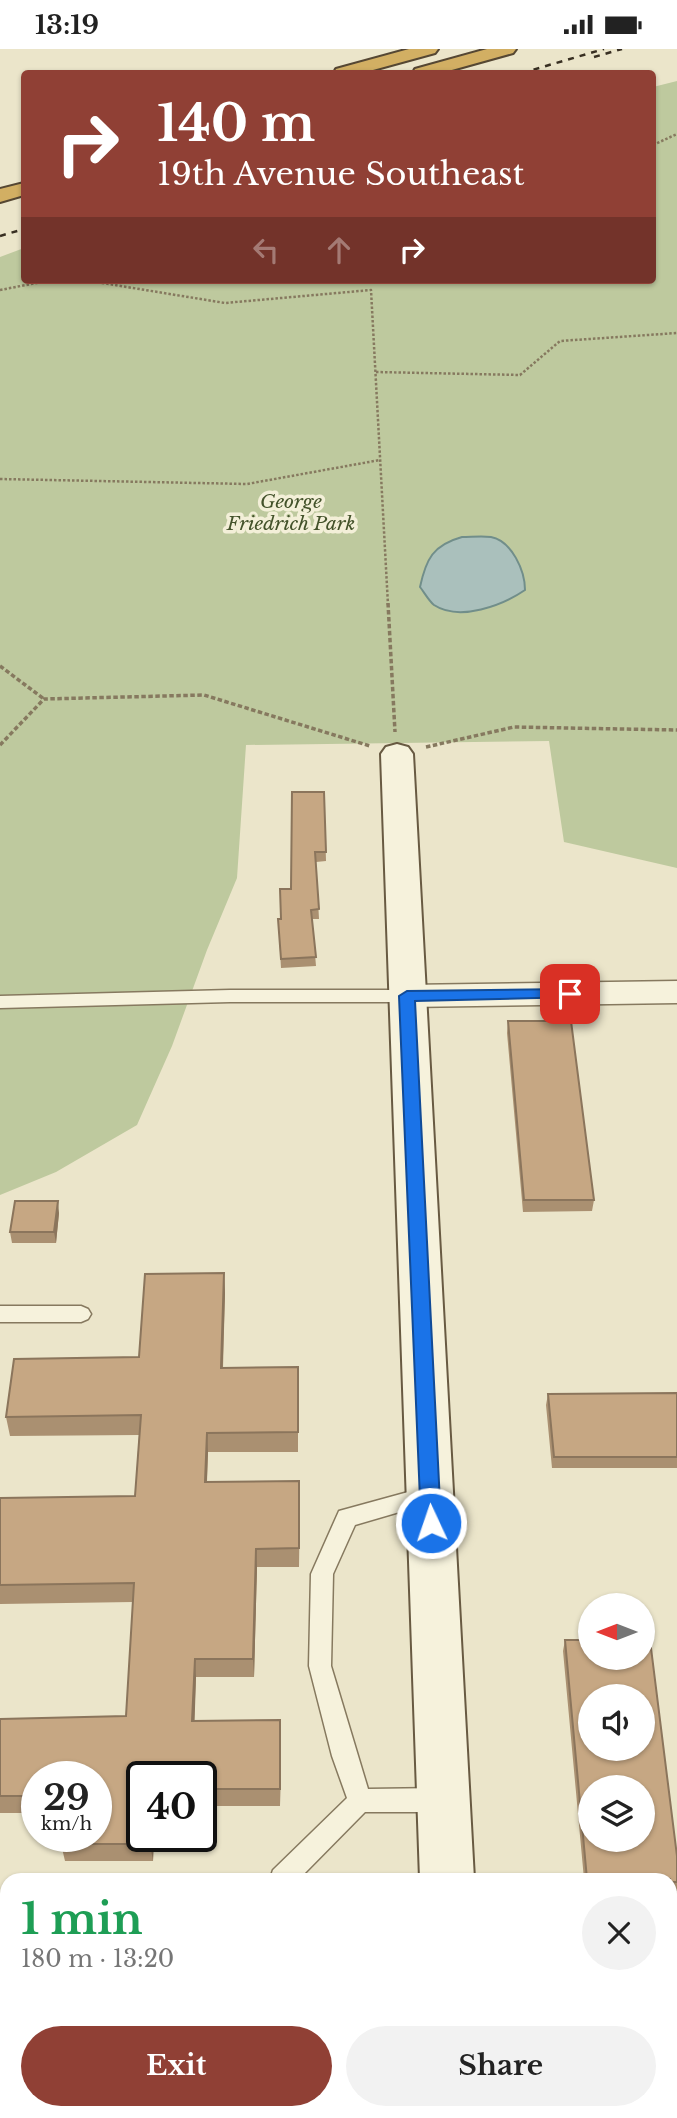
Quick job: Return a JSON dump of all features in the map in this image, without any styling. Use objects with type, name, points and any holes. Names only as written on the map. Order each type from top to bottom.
[{"type":"highway","points":[[353,70],[429,49]]},
{"type":"highway","points":[[433,70],[507,49]]},
{"type":"highway","points":[[0,196],[21,190]]},
{"type":"street","points":[[397,754],[447,1873]]},
{"type":"street","points":[[407,996],[677,992]]},
{"type":"lane","points":[[0,1002],[230,996],[407,996]]},
{"type":"lane","points":[[0,1314],[81,1314]]},
{"type":"lane","points":[[360,1801],[344,1756],[320,1666],[322,1574],[347,1518],[430,1495]]},
{"type":"lane","points":[[288,1873],[360,1801],[443,1800]]},
{"type":"path","points":[[656,144],[677,134]]},
{"type":"path","points":[[0,290],[31,284]]},
{"type":"path","points":[[109,284],[225,303],[371,290]]},
{"type":"path","points":[[372,284],[397,754]]},
{"type":"path","points":[[376,372],[520,375],[560,341],[677,333]]},
{"type":"path","points":[[0,479],[247,484],[380,460]]},
{"type":"path","points":[[0,666],[44,699],[204,695],[397,754],[514,727],[677,730]]},
{"type":"path","points":[[0,745],[44,699]]},
{"type":"green space","name":"George Friedrich Park","points":[[677,81],[677,868],[564,842],[549,741],[246,745],[237,878],[172,1046],[137,1125],[56,1172],[0,1195],[0,257],[21,249],[21,284],[656,284],[656,86]]},
{"type":"water","points":[[462,537],[491,537],[505,544],[520,566],[525,590],[493,606],[468,612],[444,610],[434,605],[420,587],[428,561],[444,544]]},
{"type":"building","points":[[292,792],[324,792],[326,852],[315,852],[319,909],[311,910],[316,957],[281,959],[278,919],[281,919],[280,889],[291,889]]},
{"type":"building","points":[[508,1021],[571,1021],[594,1200],[524,1200]]},
{"type":"building","points":[[15,1201],[58,1201],[54,1232],[10,1232]]},
{"type":"building","points":[[224,1273],[221,1368],[298,1367],[298,1432],[207,1433],[205,1482],[299,1481],[299,1548],[256,1549],[253,1659],[195,1659],[192,1721],[280,1720],[280,1789],[217,1789],[217,1761],[126,1761],[126,1844],[112,1844],[112,1761],[21,1761],[21,1796],[0,1796],[0,1719],[126,1716],[134,1583],[0,1585],[0,1498],[135,1496],[141,1415],[6,1417],[14,1359],[139,1357],[145,1274]]},
{"type":"building","points":[[677,1393],[677,1457],[554,1457],[548,1394]]},
{"type":"building","points":[[565,1640],[578,1640],[578,1670],[654,1670],[677,1873],[586,1873],[585,1852],[655,1852],[655,1775],[578,1775],[578,1781]]},
{"type":"railway","points":[[532,70],[604,49]]},
{"type":"railway","points":[[594,57],[622,49]]},
{"type":"railway","points":[[0,236],[21,230]]},
{"type":"route","points":[[431,1523],[407,996],[570,994]]}]
